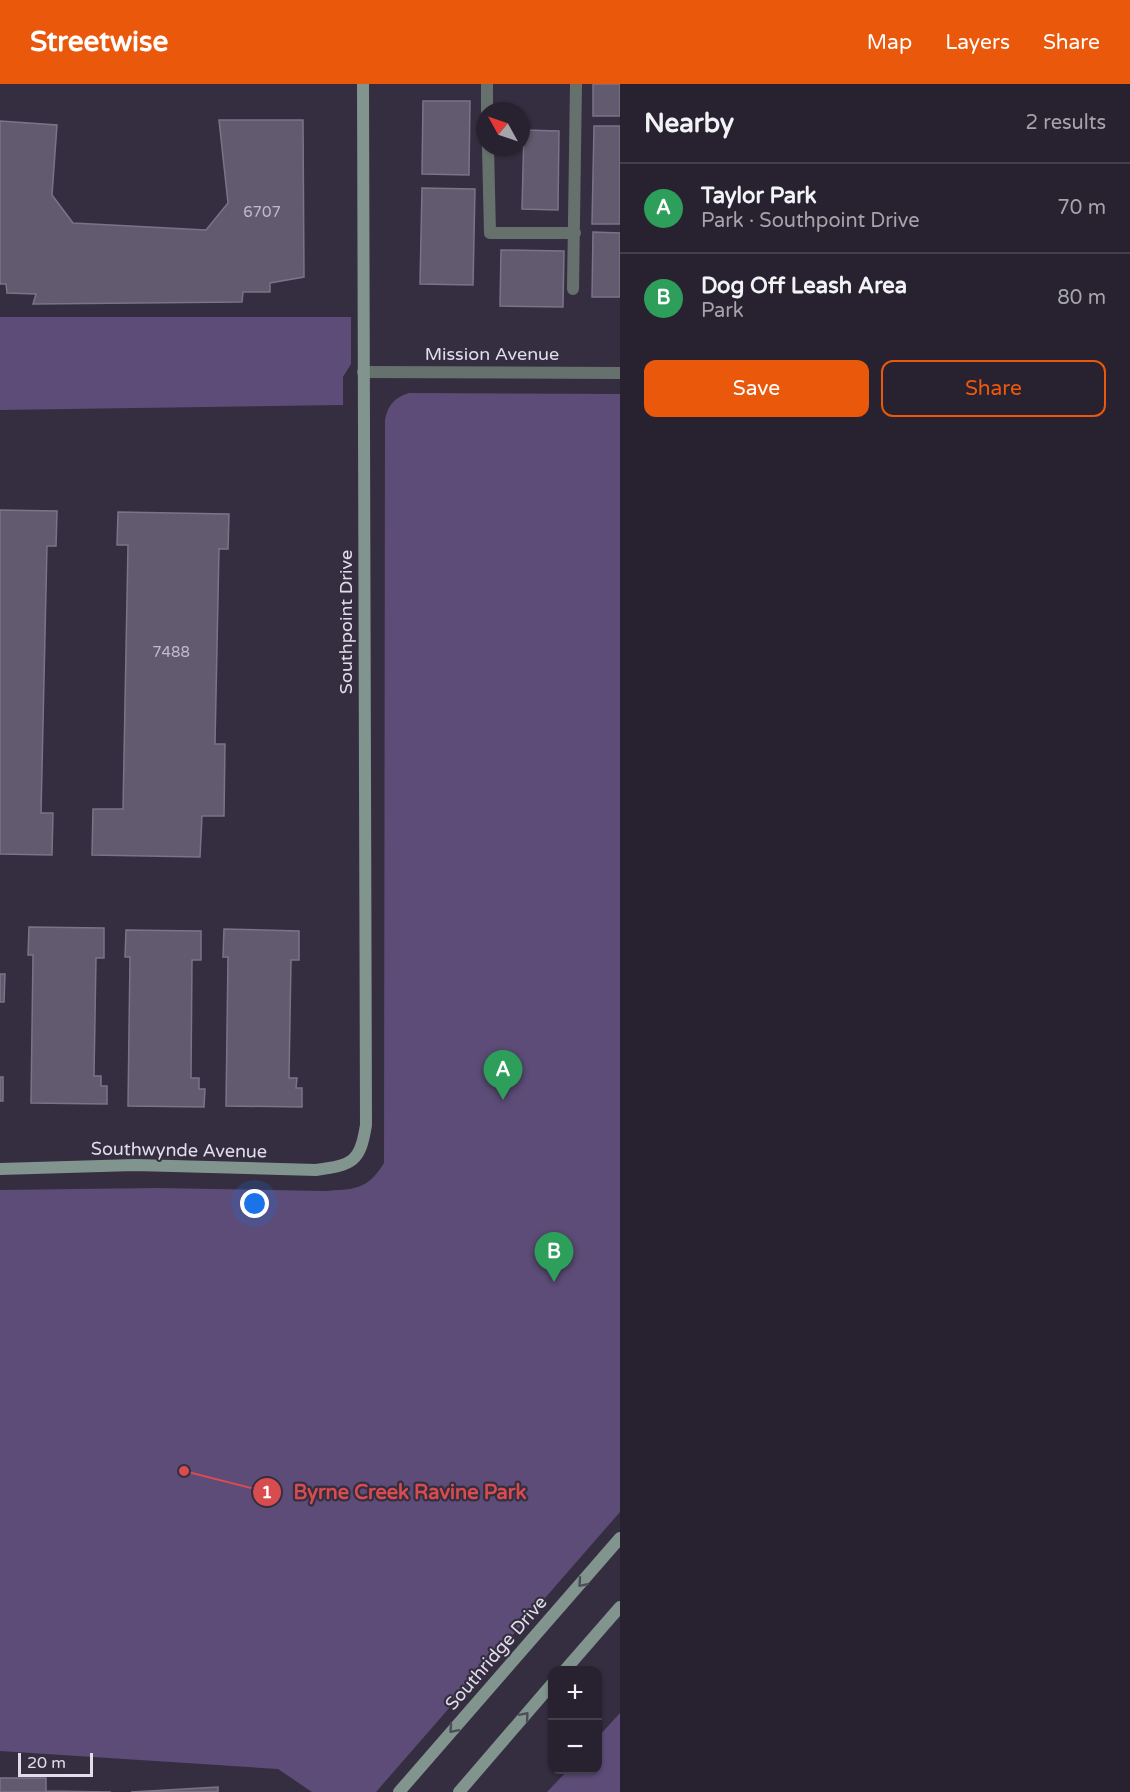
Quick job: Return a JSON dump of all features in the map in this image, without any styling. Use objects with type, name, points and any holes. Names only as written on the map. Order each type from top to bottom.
[{"type":"street","name":"Southpoint Drive","points":[[355,1158],[363,1143],[366,1125],[363,84]]},
{"type":"street","points":[[487,84],[487,102]]},
{"type":"street","points":[[573,289],[576,84]]},
{"type":"street","points":[[488,156],[490,233],[575,233]]},
{"type":"street","name":"Mission Avenue","points":[[363,372],[620,373]]},
{"type":"street","name":"Southwynde Avenue","points":[[0,1169],[135,1165],[316,1170],[338,1167],[355,1158]]},
{"type":"street","name":"Southridge Drive","points":[[399,1792],[620,1538]]},
{"type":"street","points":[[569,1666],[620,1607]]},
{"type":"street","points":[[459,1792],[548,1689]]},
{"type":"shaded area","points":[[0,317],[351,317],[351,364],[343,377],[343,405],[0,410]]},
{"type":"shaded area","points":[[409,393],[620,394],[620,1512],[376,1792],[312,1792],[278,1769],[0,1751],[0,1190],[158,1188],[324,1191],[351,1189],[365,1184],[372,1179],[384,1163],[385,420],[392,403]]},
{"type":"shaded area","points":[[620,1713],[620,1792],[547,1792],[564,1774],[602,1774],[602,1733]]},
{"type":"building","points":[[593,84],[620,84],[620,116],[593,116]]},
{"type":"building","points":[[423,101],[470,101],[469,175],[422,174]]},
{"type":"building","points":[[219,120],[303,120],[304,277],[270,283],[270,292],[243,292],[242,302],[33,304],[36,294],[7,293],[6,284],[0,284],[0,121],[57,125],[52,195],[73,223],[206,230],[228,203]]},
{"type":"building","points":[[594,126],[620,126],[620,224],[592,224]]},
{"type":"building","points":[[530,130],[559,131],[558,210],[522,209],[523,156],[530,156]]},
{"type":"building","points":[[422,188],[475,189],[473,285],[420,284]]},
{"type":"building","points":[[593,232],[620,233],[620,297],[592,297]]},
{"type":"building","points":[[501,250],[564,251],[563,307],[500,306]]},
{"type":"building","points":[[0,510],[57,511],[56,546],[47,546],[41,813],[53,813],[52,855],[0,854]]},
{"type":"building","points":[[118,512],[229,514],[228,549],[219,549],[215,744],[225,744],[224,816],[202,816],[200,857],[92,855],[93,809],[123,809],[128,545],[117,545]]},
{"type":"building","points":[[29,927],[104,928],[104,958],[96,958],[94,1076],[101,1076],[101,1086],[107,1086],[107,1104],[31,1103],[33,955],[28,955]]},
{"type":"building","points":[[224,929],[299,931],[299,960],[291,960],[289,1078],[297,1078],[296,1088],[302,1088],[302,1107],[226,1106],[228,957],[223,957]]},
{"type":"building","points":[[126,930],[201,931],[201,960],[192,960],[191,1078],[199,1078],[199,1089],[205,1089],[204,1107],[128,1106],[130,957],[125,957]]},
{"type":"building","points":[[0,974],[5,974],[4,1002],[0,1002]]},
{"type":"building","points":[[0,1077],[3,1077],[3,1101],[0,1101]]},
{"type":"building","points":[[0,1778],[46,1778],[46,1791],[111,1792],[0,1792]]},
{"type":"building","points":[[218,1787],[218,1792],[131,1792]]},
{"type":"place","name":"Taylor Park","points":[[503,1100]]},
{"type":"place","name":"Dog Off Leash Area","points":[[554,1282]]},
{"type":"place","name":"Byrne Creek Ravine Park","points":[[184,1471]]}]
